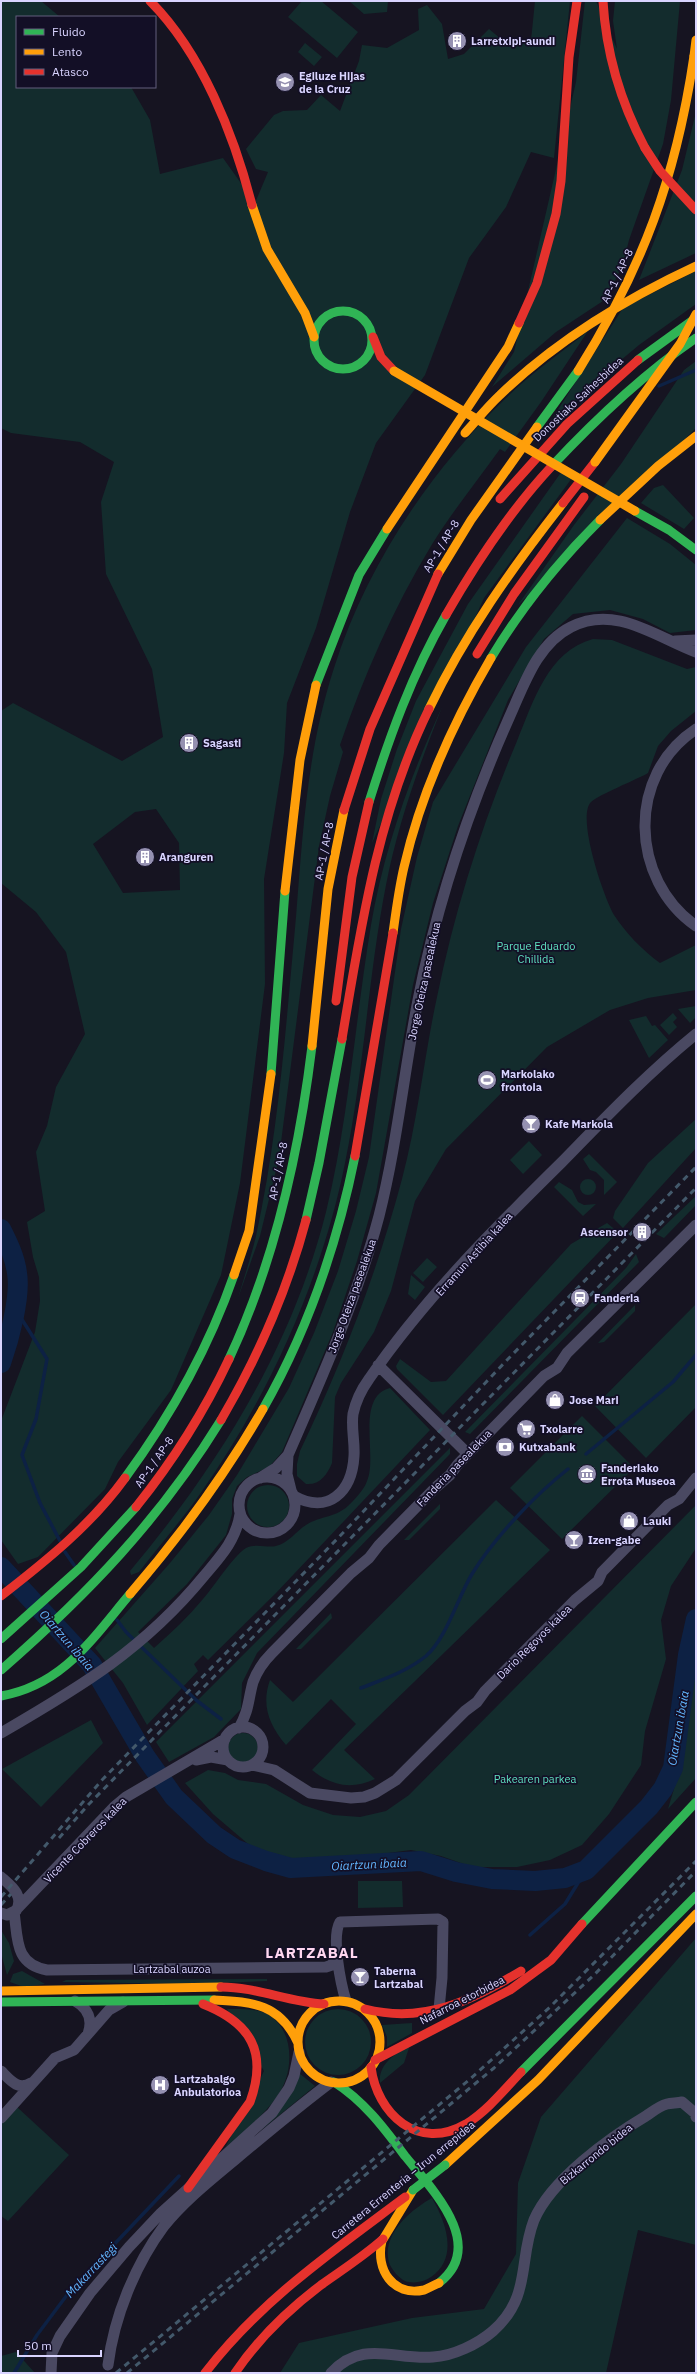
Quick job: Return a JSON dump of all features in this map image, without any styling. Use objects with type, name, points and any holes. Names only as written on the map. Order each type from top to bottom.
[{"type":"main road","points":[[150,1],[179,36],[224,119],[233,139],[252,208],[268,251],[281,275],[299,300],[309,318],[316,350],[324,362],[340,369],[358,366],[374,367],[394,371]]},
{"type":"main road","points":[[1,1596],[49,1559],[97,1513],[116,1491],[160,1430],[189,1380],[220,1315],[249,1231],[270,1082],[288,872],[300,760],[316,684],[359,575],[405,499],[508,347],[537,283],[556,214],[561,181],[569,57],[577,1]]},
{"type":"main road","points":[[603,1],[606,49],[622,103],[645,148],[672,185],[696,210]]},
{"type":"main road","name":"AP-1 / AP-8","points":[[1,1639],[54,1595],[110,1536],[149,1491],[193,1427],[229,1358],[260,1284],[283,1208],[310,1061],[328,890],[341,822],[358,762],[375,712],[412,633],[436,576],[468,523],[578,371],[610,317],[655,221],[669,180],[683,128],[696,40]]},
{"type":"main road","points":[[405,499],[505,389],[569,338],[639,294],[696,266]]},
{"type":"main road","points":[[299,300],[312,307]]},
{"type":"main road","points":[[321,310],[335,312],[349,311],[357,314],[367,323],[381,357],[394,371],[669,530],[696,550]]},
{"type":"main road","points":[[314,337],[320,323],[325,317],[335,312]]},
{"type":"main road","points":[[623,440],[656,387],[696,314]]},
{"type":"main road","name":"Donostiako Saihesbidea","points":[[493,507],[540,450],[601,391],[644,355],[696,318]]},
{"type":"main road","points":[[358,366],[370,353],[372,335]]},
{"type":"main road","points":[[335,1011],[346,916],[356,850],[377,772],[398,713],[435,632],[478,559],[530,490],[578,437],[648,374],[696,338]]},
{"type":"main road","points":[[1,1670],[63,1616],[116,1561],[166,1502],[221,1421],[251,1367],[279,1304],[297,1252],[314,1188],[368,888],[388,812],[415,739],[443,681],[479,618],[531,544],[595,462],[680,344]]},
{"type":"main road","points":[[1,1696],[22,1693],[44,1684],[75,1657],[166,1552],[213,1491],[250,1434],[279,1381],[300,1336],[333,1249],[345,1204],[365,1104],[404,863],[424,799],[450,736],[468,697],[500,642],[582,537],[643,478],[696,436]]},
{"type":"main road","points":[[473,663],[500,617],[600,475]]},
{"type":"main road","points":[[412,633],[454,562],[476,531]]},
{"type":"main road","points":[[365,1104],[382,944],[396,861],[412,802]]},
{"type":"main road","points":[[328,1116],[334,1027]]},
{"type":"main road","name":"Nafarroa etorbidea","points":[[373,2063],[420,2035],[505,1994],[552,1958],[696,1802]]},
{"type":"main road","points":[[373,2063],[375,2091],[382,2105],[392,2117],[413,2130],[426,2133],[456,2129],[475,2118],[492,2102],[696,1896]]},
{"type":"main road","name":"Carretera Errenteria – Irun errepidea","points":[[204,2373],[236,2335],[264,2307],[292,2283],[445,2165],[538,2080],[696,1914]]},
{"type":"main road","name":"Nafarroa etorbidea","points":[[365,2010],[380,2015],[401,2016],[438,2009],[472,1997],[499,1985],[531,1966],[571,1936]]},
{"type":"main road","points":[[1,1991],[229,1987],[246,1989],[302,2003],[324,2004],[346,2001],[365,2010],[374,2020],[379,2033],[380,2047],[373,2063],[355,2079],[333,2082]]},
{"type":"main road","points":[[182,2000],[208,2005],[234,2019],[252,2040],[259,2066],[256,2088],[250,2102],[188,2188]]},
{"type":"main road","points":[[1,2002],[223,2000],[269,2008],[285,2019],[293,2030],[304,2062],[311,2071],[352,2093],[433,2189],[446,2208],[452,2222],[457,2241],[454,2265],[438,2285],[419,2292],[401,2289],[391,2282],[382,2267],[380,2258],[383,2239]]},
{"type":"main road","points":[[299,2047],[301,2026],[305,2019],[313,2010],[324,2004]]},
{"type":"main road","points":[[235,2373],[256,2346],[303,2299],[371,2250],[383,2239],[413,2190]]},
{"type":"street","name":"Jorge Oteiza pasealekua","points":[[260,1478],[276,1468],[288,1455],[342,1329],[368,1254],[388,1177],[419,999],[439,912],[481,785],[526,681],[539,657],[553,639],[572,626],[582,622],[603,619],[624,621],[696,652]]},
{"type":"street","points":[[671,641],[696,640]]},
{"type":"street","points":[[696,730],[673,750],[658,772],[649,797],[644,823],[646,849],[657,880],[675,908],[696,926]]},
{"type":"street","name":"Erramun Astibia kalea","points":[[290,1521],[301,1511],[315,1504],[334,1499],[348,1480],[354,1456],[352,1428],[356,1403],[360,1391],[378,1365],[424,1309],[501,1222],[631,1093],[696,1034]]},
{"type":"street","name":"Fanderia pasealekua","points":[[239,1728],[249,1710],[254,1682],[264,1662],[351,1573],[369,1558],[544,1376],[557,1368],[567,1353],[696,1225]]},
{"type":"street","points":[[378,1365],[468,1454]]},
{"type":"street","name":"Jorge Oteiza pasealekua","points":[[288,1455],[288,1474],[292,1493]]},
{"type":"street","points":[[1,1733],[64,1696],[115,1662],[162,1622],[191,1592],[232,1542],[240,1514],[239,1501],[244,1489],[260,1478],[274,1478],[287,1485],[292,1493],[295,1509],[290,1521],[276,1532],[258,1532],[232,1542]]},
{"type":"street","name":"Dario Regoyos kalea","points":[[252,1765],[274,1770],[310,1793],[351,1798],[364,1797],[381,1790],[396,1780],[465,1711],[477,1702],[485,1691],[575,1600],[598,1581],[602,1572],[668,1505],[679,1499],[696,1478]]},
{"type":"street","points":[[292,1493],[315,1504]]},
{"type":"street","points":[[240,1514],[247,1525],[258,1532]]},
{"type":"street","points":[[245,1727],[256,1732],[262,1741],[262,1752],[252,1765],[242,1767],[228,1760],[224,1752],[225,1739],[232,1731],[239,1728],[245,1727]]},
{"type":"street","name":"Vicente Cobreros kalea","points":[[8,1913],[39,1887],[114,1807],[143,1787],[191,1761],[225,1739]]},
{"type":"street","name":"Vicente Cobreros kalea","points":[[191,1761],[211,1757],[228,1760]]},
{"type":"street","points":[[1,1877],[14,1889],[20,1892],[39,1887]]},
{"type":"street","name":"Lartzabal auzoa","points":[[14,1889],[19,1901],[8,1913],[25,1960],[35,1968],[47,1970],[326,1967],[332,1965],[337,1954]]},
{"type":"street","points":[[346,2001],[341,1985],[337,1954],[337,1926],[340,1922],[440,1919],[443,1922],[442,1978],[438,2009]]},
{"type":"street","points":[[1,2118],[56,2058],[74,2050],[113,2007],[128,2000]]},
{"type":"street","points":[[75,2001],[84,2008],[90,2017],[88,2034]]},
{"type":"street","points":[[50,2373],[50,2361],[57,2341],[90,2293],[129,2247],[188,2188],[279,2105],[294,2076],[299,2047]]},
{"type":"street","points":[[1,2071],[15,2084],[23,2086],[32,2083]]},
{"type":"street","points":[[108,2365],[114,2335],[132,2284],[147,2254],[164,2227],[197,2191],[333,2082]]},
{"type":"street","name":"Bizkarrondo bidea","points":[[331,2373],[350,2357],[364,2353],[434,2357],[473,2345],[493,2331],[508,2313],[520,2293],[529,2239],[535,2220],[549,2195],[570,2173],[622,2130],[666,2104],[682,2102],[695,2113],[696,2117]]},
{"type":"green space","points":[[1,1],[41,1],[59,16],[16,16],[16,88],[132,88],[150,120],[160,174],[223,158],[255,203],[268,172],[256,169],[246,149],[274,115],[283,111],[307,110],[321,95],[340,111],[359,61],[362,45],[387,48],[419,30],[418,9],[427,5],[442,24],[448,59],[464,54],[489,29],[501,39],[531,41],[535,1],[570,1],[554,158],[531,152],[506,207],[469,258],[425,375],[376,443],[350,512],[316,628],[287,703],[284,753],[264,879],[265,984],[240,1183],[221,1275],[171,1390],[118,1462],[105,1489],[38,1557],[18,1564],[1,1540],[1,1421],[35,1332],[40,1301],[39,1277],[33,1257],[27,1222],[45,1211],[36,1152],[47,1126],[56,1087],[85,1034],[66,952],[36,912],[1,883],[1,711],[13,703],[122,761],[163,737],[152,669],[106,574],[101,502],[114,462],[80,442],[11,433],[1,428]],"holes":[[[156,809],[179,843],[180,890],[123,893],[93,844],[135,812]]]},
{"type":"green space","points":[[302,1],[321,1],[358,32],[337,58],[288,17]]},
{"type":"green space","points":[[349,1],[388,1],[387,12],[364,14]]},
{"type":"green space","points":[[585,1],[596,1],[617,49],[613,21],[615,1],[680,1],[671,100],[663,144],[629,240],[623,264],[606,299],[556,332],[492,387],[514,352],[576,82]]},
{"type":"green space","points":[[305,43],[322,57],[314,66],[298,52]]},
{"type":"green space","points":[[696,112],[696,253],[639,280],[682,170]]},
{"type":"green space","points":[[696,271],[696,304],[639,345],[602,376],[543,433],[623,308]]},
{"type":"green space","points":[[588,331],[541,402],[505,452],[500,449],[439,533],[417,570],[392,618],[369,668],[349,719],[340,745],[343,752],[330,796],[319,846],[279,1158],[260,1236],[238,1298],[256,1236],[271,1157],[281,1077],[304,822],[312,761],[325,699],[347,630],[382,558],[403,523],[451,458],[477,427],[505,399],[535,372]]},
{"type":"green space","points":[[696,361],[696,428],[518,605],[574,525],[621,464],[684,370]]},
{"type":"green space","points":[[562,471],[572,478],[484,598],[372,843],[381,799],[397,749],[416,701],[468,604]]},
{"type":"green space","points":[[663,485],[694,518],[684,529],[641,503],[654,488]]},
{"type":"green space","points":[[627,518],[670,544],[696,565],[696,630],[670,633],[643,619],[610,610],[573,614],[544,639],[508,700],[458,826],[433,903],[413,985],[376,1193],[357,1261],[333,1332],[282,1452],[269,1467],[247,1477],[237,1486],[232,1499],[232,1514],[226,1535],[187,1584],[138,1632],[154,1648],[191,1612],[235,1558],[246,1548],[254,1546],[276,1546],[281,1544],[289,1540],[306,1525],[340,1512],[351,1503],[366,1484],[370,1470],[370,1415],[373,1403],[379,1394],[390,1388],[430,1430],[276,1593],[208,1660],[203,1655],[194,1664],[198,1671],[147,1725],[123,1683],[95,1648],[170,1563],[209,1515],[237,1475],[289,1388],[314,1333],[338,1271],[356,1211],[369,1157],[401,929],[417,857],[433,802],[526,647]]},
{"type":"green space","name":"Parque Eduardo Chillida","points":[[593,639],[612,640],[687,669],[696,667],[696,711],[671,731],[658,746],[648,773],[602,795],[591,802],[587,810],[587,824],[589,840],[598,876],[614,915],[635,941],[660,963],[696,945],[696,990],[648,998],[610,1010],[547,1047],[446,1149],[415,1201],[391,1291],[374,1332],[341,1383],[335,1397],[332,1463],[328,1471],[319,1481],[306,1484],[297,1476],[297,1464],[300,1451],[344,1351],[370,1283],[392,1214],[408,1156],[432,1020],[444,964],[461,899],[481,835],[529,710],[544,680],[553,666],[564,655],[577,645]]},
{"type":"green space","points":[[442,707],[410,795],[391,862],[380,920],[357,1094],[345,1163],[335,1207],[307,1293],[270,1378],[225,1457],[178,1524],[139,1572],[131,1575],[130,1571],[163,1531],[222,1446],[249,1402],[273,1357],[294,1310],[311,1262],[326,1212],[334,1177],[346,1105],[365,961],[376,897],[399,814],[419,760]]},
{"type":"green space","points":[[696,1006],[696,1017],[690,1023],[678,1009]]},
{"type":"green space","points":[[673,1013],[677,1018],[673,1022],[677,1027],[669,1035],[660,1025]]},
{"type":"green space","points":[[646,1016],[652,1026],[655,1025],[668,1040],[649,1058],[629,1020]]},
{"type":"green space","points":[[696,1119],[696,1148],[623,1228],[613,1218],[615,1211],[648,1163]]},
{"type":"green space","points":[[529,1141],[542,1155],[523,1174],[510,1160]]},
{"type":"green space","points":[[589,1154],[617,1182],[604,1195],[604,1180],[596,1172],[590,1170],[583,1159]]},
{"type":"green space","points":[[588,1179],[594,1181],[596,1187],[594,1193],[588,1195],[582,1193],[580,1187],[582,1181]]},
{"type":"green space","points":[[559,1182],[572,1190],[578,1202],[584,1205],[596,1204],[583,1216],[554,1187]]},
{"type":"green space","points":[[696,1196],[696,1205],[664,1238],[656,1234]]},
{"type":"green space","points":[[607,1223],[618,1232],[443,1415],[397,1369],[396,1366],[400,1359],[431,1382],[446,1381],[571,1244]]},
{"type":"green space","points":[[636,1254],[639,1262],[470,1434],[465,1432],[626,1268]]},
{"type":"green space","points":[[427,1258],[437,1267],[423,1282],[413,1273]]},
{"type":"green space","points":[[411,1275],[425,1287],[415,1300],[408,1294]]},
{"type":"green space","points":[[696,1304],[696,1407],[646,1458],[595,1406]]},
{"type":"green space","points":[[635,1305],[635,1311],[604,1342],[598,1343]]},
{"type":"green space","points":[[582,1416],[634,1468],[562,1539],[510,1488]]},
{"type":"green space","points":[[450,1448],[450,1454],[257,1653],[242,1683],[241,1709],[214,1737],[169,1762],[156,1742]]},
{"type":"green space","points":[[268,1485],[283,1491],[289,1506],[283,1521],[268,1527],[253,1521],[247,1506],[253,1491]]},
{"type":"green space","points":[[496,1500],[550,1550],[344,1750],[375,1779],[350,1785],[342,1785],[327,1780],[312,1770],[356,1724],[331,1699],[286,1745],[275,1730],[268,1714],[266,1698],[270,1680],[293,1702]]},
{"type":"green space","points":[[440,1504],[440,1509],[409,1540],[404,1540]]},
{"type":"green space","name":"Pakearen parkea","points":[[696,1505],[696,1548],[671,1586],[661,1620],[666,1659],[645,1731],[641,1765],[609,1814],[582,1845],[550,1860],[517,1867],[472,1867],[441,1856],[411,1850],[343,1859],[298,1860],[254,1849],[213,1814],[185,1783],[208,1770],[225,1773],[238,1780],[266,1784],[303,1805],[333,1815],[360,1817],[386,1811],[409,1795]]},
{"type":"green space","points":[[331,1613],[332,1618],[301,1649],[296,1649]]},
{"type":"green space","points":[[696,1653],[696,1778],[668,1809],[681,1765]]},
{"type":"green space","points":[[91,1720],[103,1743],[41,1807],[2,1769]]},
{"type":"green space","points":[[243,1733],[254,1737],[258,1748],[254,1759],[243,1763],[232,1759],[228,1748],[232,1737]]},
{"type":"green space","points":[[358,1881],[402,1881],[403,1907],[358,1908]]},
{"type":"green space","points":[[1,1930],[9,1943],[14,1961],[7,1975],[1,1953]]},
{"type":"green space","points":[[696,1938],[696,2245],[638,2230],[606,2373],[280,2373],[299,2343],[412,2318],[484,2309],[516,2254],[518,2183],[541,2117]]},
{"type":"green space","points":[[22,1971],[45,1984],[24,1987],[10,1982],[13,1974]]},
{"type":"green space","points":[[267,1979],[267,1981],[191,1984],[62,1982],[66,1980]]},
{"type":"green space","points":[[227,2009],[257,2011],[272,2017],[280,2025],[285,2035],[288,2045],[289,2068],[282,2089],[271,2105],[225,2148],[264,2071]]},
{"type":"green space","points":[[338,2009],[350,2012],[361,2019],[368,2030],[371,2042],[368,2054],[361,2065],[350,2072],[338,2075],[326,2072],[315,2065],[308,2054],[305,2042],[308,2030],[315,2019],[326,2012]]},
{"type":"green space","points":[[412,2023],[412,2033],[387,2047],[387,2037],[382,2025]]},
{"type":"green space","points":[[410,2045],[404,2063],[380,2083],[380,2076],[385,2065],[393,2056]]},
{"type":"green space","points":[[299,2073],[315,2086],[260,2131]]},
{"type":"green space","points":[[17,2107],[69,2155],[8,2221],[1,2216],[1,2124]]},
{"type":"green space","points":[[432,2198],[442,2218],[445,2229],[447,2250],[445,2260],[440,2269],[428,2279],[408,2282],[396,2274],[390,2265],[388,2255],[389,2244],[393,2235],[406,2217],[423,2203]]},
{"type":"green space","points":[[16,2352],[35,2373],[1,2373],[1,2356]]},
{"type":"waterway","points":[[659,386],[696,370]]},
{"type":"waterway","name":"Oiartzun ibaia","points":[[1,1229],[13,1256],[18,1283],[14,1318],[1,1363]]},
{"type":"waterway","points":[[14,1307],[47,1359],[36,1419],[22,1455],[40,1503],[60,1541]]},
{"type":"waterway","points":[[586,1454],[673,1382],[696,1355]]},
{"type":"waterway","points":[[361,1688],[395,1675],[418,1662],[433,1649],[446,1629],[467,1583],[481,1560],[503,1532],[529,1504],[568,1469]]},
{"type":"waterway","points":[[65,1552],[74,1565]]},
{"type":"waterway","name":"Oiartzun ibaia","points":[[1,1567],[92,1665],[145,1756],[174,1797],[214,1835],[235,1849],[266,1861],[291,1868],[421,1861],[456,1872],[492,1879],[535,1881],[565,1878],[586,1870],[649,1807],[663,1789],[673,1768],[688,1655],[696,1619]]},
{"type":"waterway","points":[[117,1620],[126,1632],[196,1700],[221,1719]]},
{"type":"waterway","name":"Makarrastegi","points":[[530,1935],[565,1904],[586,1870]]},
{"type":"waterway","name":"Makarrastegi","points":[[14,2373],[37,2335],[70,2291],[179,2176]]},
{"type":"railway","points":[[1,1897],[102,1780],[339,1537],[508,1359],[696,1167]]},
{"type":"railway","points":[[59,1838],[89,1804],[696,1188]]},
{"type":"railway","points":[[116,2373],[469,2080],[550,2007],[696,1861]]},
{"type":"railway","points":[[127,2373],[494,2068],[594,1975],[696,1871]]},
{"type":"railway","points":[[1,1905],[11,1894]]},
{"type":"traffic: fast","points":[[337,311],[349,311],[364,319],[372,334],[372,340],[372,346],[364,361],[349,369],[337,369],[322,361],[314,346],[314,334],[322,319],[337,311]]},
{"type":"traffic: fast","points":[[638,360],[696,318]]},
{"type":"traffic: fast","points":[[551,467],[620,399],[657,367],[696,338]]},
{"type":"traffic: fast","points":[[537,427],[578,371]]},
{"type":"traffic: fast","points":[[635,511],[669,530],[696,550]]},
{"type":"traffic: fast","points":[[491,658],[515,621],[555,568],[600,520]]},
{"type":"traffic: fast","points":[[316,685],[359,575],[387,529]]},
{"type":"traffic: fast","points":[[369,802],[402,707],[422,660],[446,615]]},
{"type":"traffic: fast","points":[[271,1074],[285,891]]},
{"type":"traffic: fast","points":[[306,1220],[319,1163],[342,1039]]},
{"type":"traffic: fast","points":[[229,1359],[260,1284],[283,1206],[300,1126],[312,1046]]},
{"type":"traffic: fast","points":[[263,1409],[294,1349],[319,1286],[339,1222],[355,1156]]},
{"type":"traffic: fast","points":[[125,1478],[158,1430],[187,1381],[213,1329],[234,1275]]},
{"type":"traffic: fast","points":[[1,1670],[64,1613],[121,1554],[148,1523],[173,1490],[198,1456],[221,1420]]},
{"type":"traffic: fast","points":[[1,1639],[81,1567],[136,1507]]},
{"type":"traffic: fast","points":[[1,1696],[23,1690],[42,1682],[59,1671],[89,1643],[130,1594]]},
{"type":"traffic: fast","points":[[582,1924],[696,1802]]},
{"type":"traffic: fast","points":[[521,2072],[696,1896]]},
{"type":"traffic: fast","points":[[1,2002],[214,2000]]},
{"type":"traffic: fast","points":[[334,2082],[345,2089],[364,2106],[381,2125],[428,2184],[450,2217],[457,2235],[458,2252],[453,2268],[439,2283]]},
{"type":"traffic: fast","points":[[413,2190],[445,2165]]},
{"type":"traffic: slow","points":[[694,56],[696,40]]},
{"type":"traffic: slow","points":[[578,371],[601,333],[621,295],[639,258],[654,220],[667,182],[677,142],[687,100],[694,56]]},
{"type":"traffic: slow","points":[[252,205],[267,249],[305,313],[314,337]]},
{"type":"traffic: slow","points":[[465,433],[486,409],[522,375],[568,339],[643,292],[696,266]]},
{"type":"traffic: slow","points":[[595,462],[680,344],[696,314]]},
{"type":"traffic: slow","points":[[387,529],[508,347],[519,323]]},
{"type":"traffic: slow","points":[[394,371],[635,511]]},
{"type":"traffic: slow","points":[[438,574],[471,520],[537,427]]},
{"type":"traffic: slow","points":[[600,520],[658,466],[696,436]]},
{"type":"traffic: slow","points":[[429,709],[458,654],[490,602],[563,503]]},
{"type":"traffic: slow","points":[[393,933],[402,875],[419,812],[451,733],[491,658]]},
{"type":"traffic: slow","points":[[285,891],[300,760],[316,685]]},
{"type":"traffic: slow","points":[[312,1046],[328,889],[344,810]]},
{"type":"traffic: slow","points":[[234,1275],[249,1231],[271,1074]]},
{"type":"traffic: slow","points":[[130,1594],[167,1550],[201,1504],[233,1458],[263,1409]]},
{"type":"traffic: slow","points":[[445,2165],[538,2080],[696,1914]]},
{"type":"traffic: slow","points":[[1,1991],[221,1987]]},
{"type":"traffic: slow","points":[[214,2000],[253,2004],[274,2013],[283,2020],[291,2030],[298,2043]]},
{"type":"traffic: slow","points":[[339,2001],[355,2004],[368,2013],[377,2026],[380,2042],[377,2058],[368,2071],[355,2080],[339,2083],[323,2080],[310,2071],[301,2058],[298,2042],[301,2026],[310,2013],[323,2004],[339,2001]]},
{"type":"traffic: slow","points":[[413,2190],[382,2241],[381,2261],[384,2271],[389,2279],[395,2285],[403,2289],[413,2291],[424,2290],[439,2283]]},
{"type":"traffic: jam","points":[[150,1],[169,22],[185,45],[214,96],[236,151],[252,205]]},
{"type":"traffic: jam","points":[[519,323],[537,283],[556,214],[561,181],[569,57],[577,1]]},
{"type":"traffic: jam","points":[[603,1],[607,40],[616,77],[628,113],[645,148]]},
{"type":"traffic: jam","points":[[645,148],[660,171],[696,210]]},
{"type":"traffic: jam","points":[[373,337],[381,357],[394,371]]},
{"type":"traffic: jam","points":[[500,499],[567,424],[638,360]]},
{"type":"traffic: jam","points":[[563,503],[595,462]]},
{"type":"traffic: jam","points":[[446,615],[494,538],[521,502],[551,467]]},
{"type":"traffic: jam","points":[[477,654],[514,594],[584,497]]},
{"type":"traffic: jam","points":[[344,810],[370,729],[438,574]]},
{"type":"traffic: jam","points":[[342,1039],[364,912],[384,829],[411,748],[429,709]]},
{"type":"traffic: jam","points":[[336,1001],[352,877],[369,802]]},
{"type":"traffic: jam","points":[[355,1156],[393,933]]},
{"type":"traffic: jam","points":[[221,1420],[259,1348],[281,1298],[306,1220]]},
{"type":"traffic: jam","points":[[136,1507],[163,1472],[187,1436],[229,1359]]},
{"type":"traffic: jam","points":[[1,1596],[51,1556],[83,1527],[125,1478]]},
{"type":"traffic: jam","points":[[375,2060],[510,1990],[551,1960],[582,1924]]},
{"type":"traffic: jam","points":[[365,2009],[387,2013],[407,2014],[446,2007],[484,1992],[521,1971]]},
{"type":"traffic: jam","points":[[221,1987],[247,1989],[311,2003],[324,2004]]},
{"type":"traffic: jam","points":[[188,2188],[250,2102],[255,2084],[257,2068],[256,2054],[251,2041],[244,2030],[233,2020],[203,2004]]},
{"type":"traffic: jam","points":[[371,2067],[375,2084],[382,2100],[391,2113],[403,2124],[416,2131],[432,2134],[448,2132],[474,2119],[495,2100],[521,2072]]},
{"type":"traffic: jam","points":[[205,2373],[226,2347],[273,2300],[325,2257],[405,2197]]},
{"type":"traffic: jam","points":[[235,2373],[254,2348],[285,2315],[321,2285],[361,2257],[383,2239]]},
{"type":"place","name":"Larretxipi-aundi","points":[[457,41]]},
{"type":"place","name":"Egiluze Hijas de la Cruz","points":[[285,82]]},
{"type":"place","name":"Sagasti","points":[[189,743]]},
{"type":"place","name":"Aranguren","points":[[145,857]]},
{"type":"place","name":"Markolako frontoia","points":[[487,1080]]},
{"type":"place","name":"Kafe Markola","points":[[531,1124]]},
{"type":"place","name":"Ascensor","points":[[642,1232]]},
{"type":"place","name":"Fanderia","points":[[580,1298]]},
{"type":"place","name":"Jose Mari","points":[[555,1400]]},
{"type":"place","name":"Txolarre","points":[[526,1429]]},
{"type":"place","name":"Kutxabank","points":[[505,1447]]},
{"type":"place","name":"Fanderiako Errota Museoa","points":[[587,1474]]},
{"type":"place","name":"Lauki","points":[[629,1521]]},
{"type":"place","name":"Izen-gabe","points":[[574,1540]]},
{"type":"place","name":"Taberna Lartzabal","points":[[360,1977]]},
{"type":"place","name":"Lartzabalgo Anbulatorioa","points":[[160,2085]]},
{"type":"district","name":"LARTZABAL","points":[[312,1952]]}]
